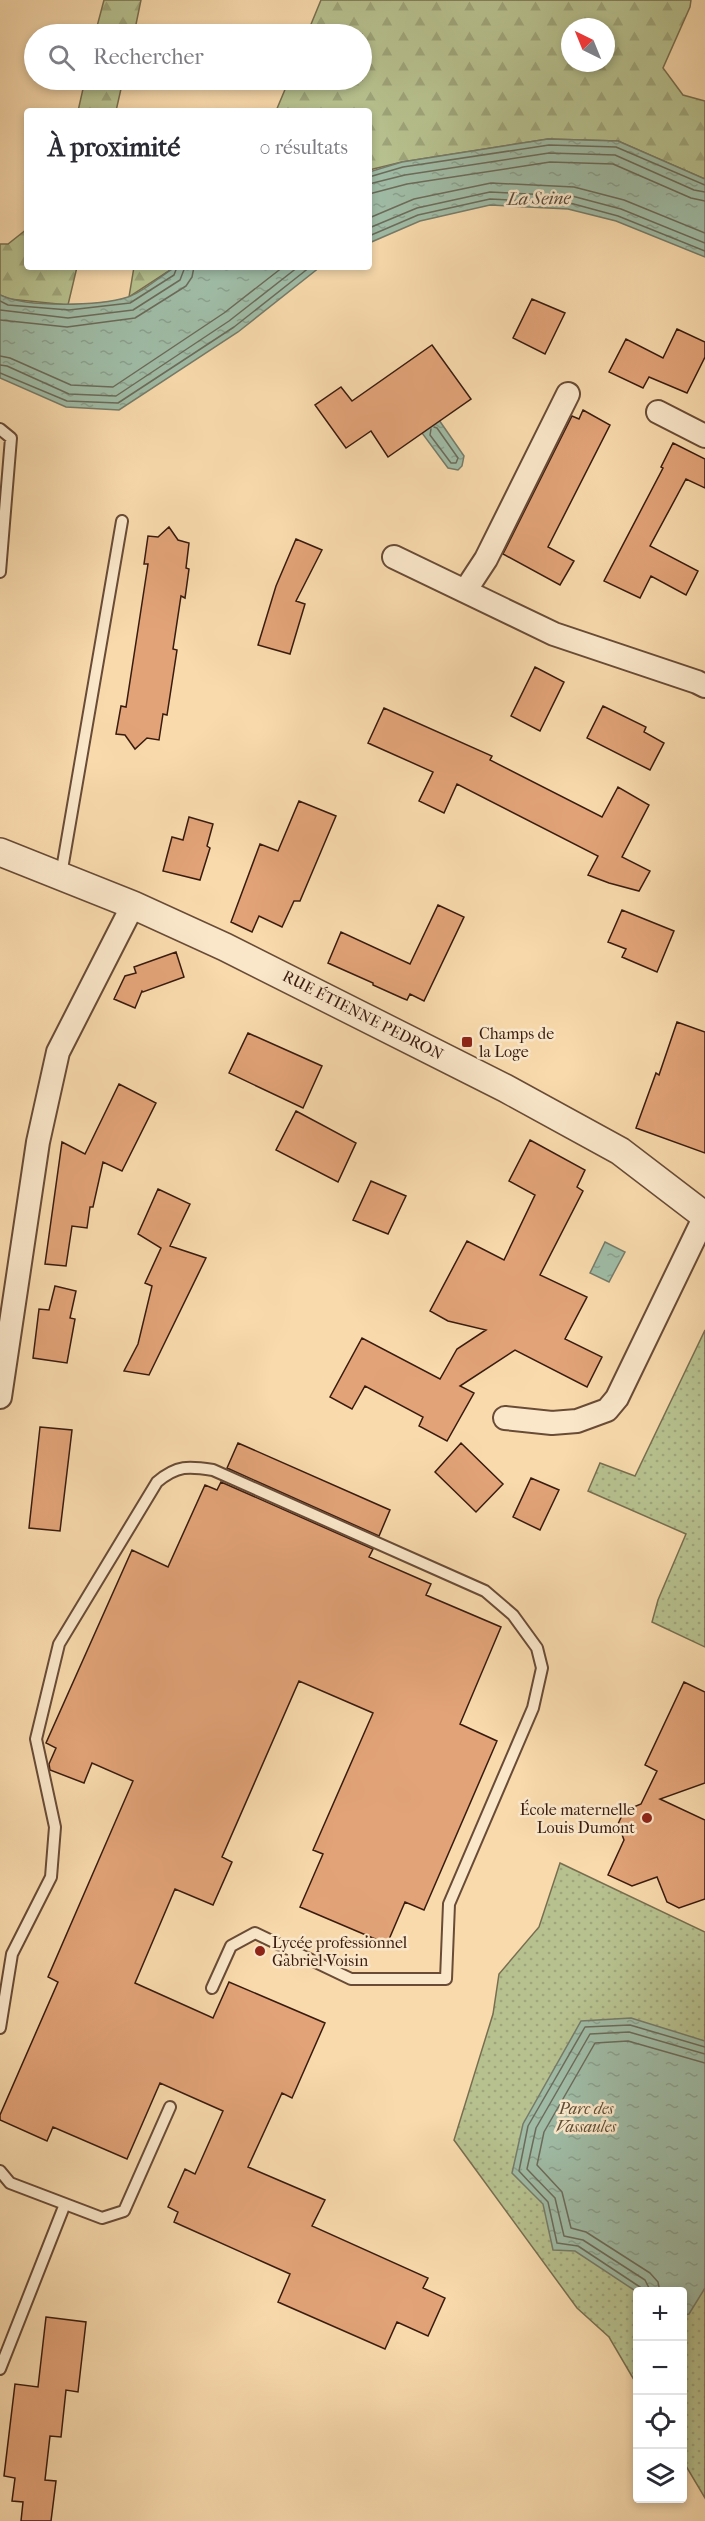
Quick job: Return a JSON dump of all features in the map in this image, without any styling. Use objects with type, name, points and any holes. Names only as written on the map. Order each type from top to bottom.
[{"type":"street","points":[[465,591],[486,559],[567,394]]},
{"type":"street","points":[[657,412],[705,436]]},
{"type":"street","points":[[394,557],[554,634],[697,682],[705,687]]},
{"type":"street","name":"RUE ÉTIENNE PEDRON","points":[[0,852],[133,905],[261,963],[515,1093],[620,1151],[705,1216]]},
{"type":"street","points":[[0,1397],[38,1142],[58,1052],[133,905]]},
{"type":"street","points":[[505,1418],[560,1422],[577,1420],[607,1410],[617,1398],[705,1216]]},
{"type":"lane","points":[[0,429],[11,438],[0,572]]},
{"type":"lane","points":[[61,876],[122,521]]},
{"type":"lane","points":[[0,2028],[12,1954],[51,1877],[55,1827],[36,1739],[59,1644],[157,1482],[171,1470],[192,1467],[213,1470],[485,1591],[513,1616],[537,1648],[542,1668],[532,1708],[449,1904],[446,1979],[351,1979],[255,1933],[231,1946],[212,1988]]},
{"type":"lane","points":[[0,2171],[10,2183],[102,2218],[124,2211],[170,2106]]},
{"type":"lane","points":[[0,2369],[65,2204]]},
{"type":"green space","points":[[104,0],[141,0],[136,24],[98,24]]},
{"type":"green space","points":[[321,0],[691,0],[663,68],[683,95],[705,101],[705,179],[618,141],[548,139],[402,162],[372,169],[372,108],[277,108],[285,90],[372,90],[372,24],[311,24]]},
{"type":"green space","points":[[83,90],[121,90],[117,108],[79,108]]},
{"type":"green space","points":[[24,231],[24,270],[76,270],[68,305],[9,299],[0,295],[0,244],[8,244]]},
{"type":"green space","points":[[134,270],[170,270],[129,297]]},
{"type":"green space","points":[[705,1330],[705,1647],[652,1622],[658,1600],[686,1534],[588,1491],[600,1463],[635,1476]]},
{"type":"green space","name":"Parc des Vassaules","points":[[560,1863],[705,1932],[705,2498],[687,2468],[687,2287],[633,2287],[633,2378],[609,2337],[577,2308],[454,2140],[493,2014],[499,1974],[539,1927]]},
{"type":"water","name":"La Seine","points":[[548,139],[618,141],[705,179],[705,257],[616,221],[568,209],[490,205],[420,221],[372,242],[372,171],[402,162]]},
{"type":"water","points":[[171,270],[316,270],[238,332],[119,410],[66,407],[0,378],[0,295],[45,304],[82,304],[115,300],[139,292]]},
{"type":"water","points":[[439,420],[464,456],[462,466],[458,470],[448,468],[422,433]]},
{"type":"water","points":[[605,1242],[625,1252],[609,1282],[590,1273]]},
{"type":"water","points":[[631,2018],[705,2041],[705,2288],[689,2314],[687,2314],[687,2287],[633,2287],[633,2289],[575,2251],[553,2250],[543,2204],[512,2173],[523,2124],[581,2021]]},
{"type":"building","points":[[532,299],[565,313],[545,354],[513,338]]},
{"type":"building","points":[[677,329],[705,342],[705,357],[687,393],[649,377],[643,388],[609,372],[626,339],[663,358]]},
{"type":"building","points":[[432,345],[471,399],[388,457],[371,431],[346,448],[315,405],[341,387],[352,401]]},
{"type":"building","points":[[583,410],[610,425],[548,547],[574,561],[560,585],[503,554],[572,416],[579,419]]},
{"type":"building","points":[[673,443],[705,459],[705,488],[686,479],[650,546],[698,571],[686,595],[651,576],[640,598],[604,581],[663,468],[661,467]]},
{"type":"building","points":[[169,527],[178,540],[189,543],[186,568],[189,569],[185,598],[181,596],[173,649],[177,650],[167,715],[163,714],[159,740],[147,738],[135,749],[125,735],[116,734],[121,706],[126,707],[148,564],[144,564],[148,536],[158,537]]},
{"type":"building","points":[[296,539],[322,550],[296,601],[305,604],[290,654],[258,645],[276,586]]},
{"type":"building","points":[[535,667],[564,682],[540,731],[511,716]]},
{"type":"building","points":[[603,706],[646,727],[644,732],[664,743],[650,770],[587,738]]},
{"type":"building","points":[[384,708],[492,756],[490,760],[602,817],[618,787],[649,805],[622,857],[650,871],[639,891],[588,875],[598,856],[457,784],[444,813],[419,801],[433,772],[368,743]]},
{"type":"building","points":[[299,801],[336,816],[300,901],[294,901],[282,927],[259,916],[252,932],[231,922],[260,844],[278,851]]},
{"type":"building","points":[[189,817],[213,824],[207,846],[210,848],[200,880],[163,871],[172,837],[183,840]]},
{"type":"building","points":[[438,905],[464,917],[424,1001],[410,994],[407,1000],[328,963],[341,932],[410,964]]},
{"type":"building","points":[[622,910],[674,931],[657,972],[622,957],[626,949],[608,942]]},
{"type":"building","points":[[176,952],[184,977],[142,991],[135,1008],[114,999],[125,976],[136,973],[134,967]]},
{"type":"building","points":[[677,1022],[705,1032],[705,1153],[636,1128],[656,1073],[659,1075]]},
{"type":"building","points":[[248,1033],[322,1066],[303,1108],[229,1073]]},
{"type":"building","points":[[119,1084],[156,1103],[122,1171],[103,1162],[93,1207],[90,1207],[87,1228],[72,1226],[66,1266],[45,1264],[62,1142],[85,1154]]},
{"type":"building","points":[[296,1111],[356,1143],[338,1182],[276,1150]]},
{"type":"building","points":[[530,1140],[585,1170],[577,1187],[583,1191],[540,1275],[587,1297],[565,1339],[602,1357],[587,1387],[515,1350],[460,1386],[474,1393],[447,1441],[419,1426],[423,1417],[365,1386],[352,1409],[330,1397],[362,1338],[440,1379],[457,1349],[486,1330],[448,1321],[430,1311],[467,1241],[504,1260],[535,1195],[509,1181]]},
{"type":"building","points":[[371,1181],[406,1196],[388,1234],[353,1220]]},
{"type":"building","points":[[158,1189],[190,1204],[170,1246],[206,1258],[149,1375],[124,1371],[138,1344],[152,1286],[145,1283],[161,1248],[138,1234]]},
{"type":"building","points":[[55,1286],[76,1291],[70,1318],[75,1319],[67,1363],[33,1358],[39,1309],[49,1310]]},
{"type":"building","points":[[40,1427],[72,1430],[60,1531],[29,1528]]},
{"type":"building","points":[[238,1443],[390,1510],[379,1536],[227,1468]]},
{"type":"building","points":[[461,1443],[503,1484],[476,1512],[435,1472]]},
{"type":"building","points":[[531,1478],[559,1490],[540,1530],[513,1517]]},
{"type":"building","points":[[221,1482],[373,1549],[369,1557],[431,1584],[426,1595],[501,1627],[460,1724],[497,1741],[424,1910],[405,1902],[387,1944],[300,1907],[323,1854],[313,1850],[373,1713],[299,1681],[222,1857],[232,1862],[213,1905],[175,1889],[135,1983],[213,2018],[229,1982],[325,2023],[292,2098],[282,2093],[248,2167],[325,2200],[312,2226],[428,2278],[423,2288],[445,2298],[428,2336],[397,2322],[385,2349],[278,2302],[290,2274],[174,2222],[178,2212],[168,2207],[185,2169],[195,2174],[223,2111],[160,2083],[127,2159],[53,2127],[47,2141],[0,2120],[0,2115],[58,1982],[48,1977],[133,1781],[92,1763],[84,1783],[50,1770],[49,1764],[56,1748],[46,1743],[132,1550],[168,1567],[205,1485],[217,1490]]},
{"type":"building","points":[[684,1682],[705,1692],[705,1783],[660,1799],[705,1820],[705,1899],[679,1908],[667,1902],[657,1877],[632,1886],[608,1875],[624,1840],[618,1824],[624,1811],[641,1804],[657,1771],[645,1765]]},
{"type":"building","points":[[46,2317],[86,2322],[78,2392],[66,2390],[61,2437],[50,2436],[45,2480],[56,2481],[51,2521],[21,2521],[23,2502],[12,2501],[15,2478],[4,2476],[15,2384],[38,2387]]},
{"type":"place","name":"Champs de la Loge","points":[[467,1042]]},
{"type":"place","name":"École maternelle Louis Dumont","points":[[647,1818]]},
{"type":"place","name":"Lycée professionnel Gabriel Voisin","points":[[260,1951]]}]
